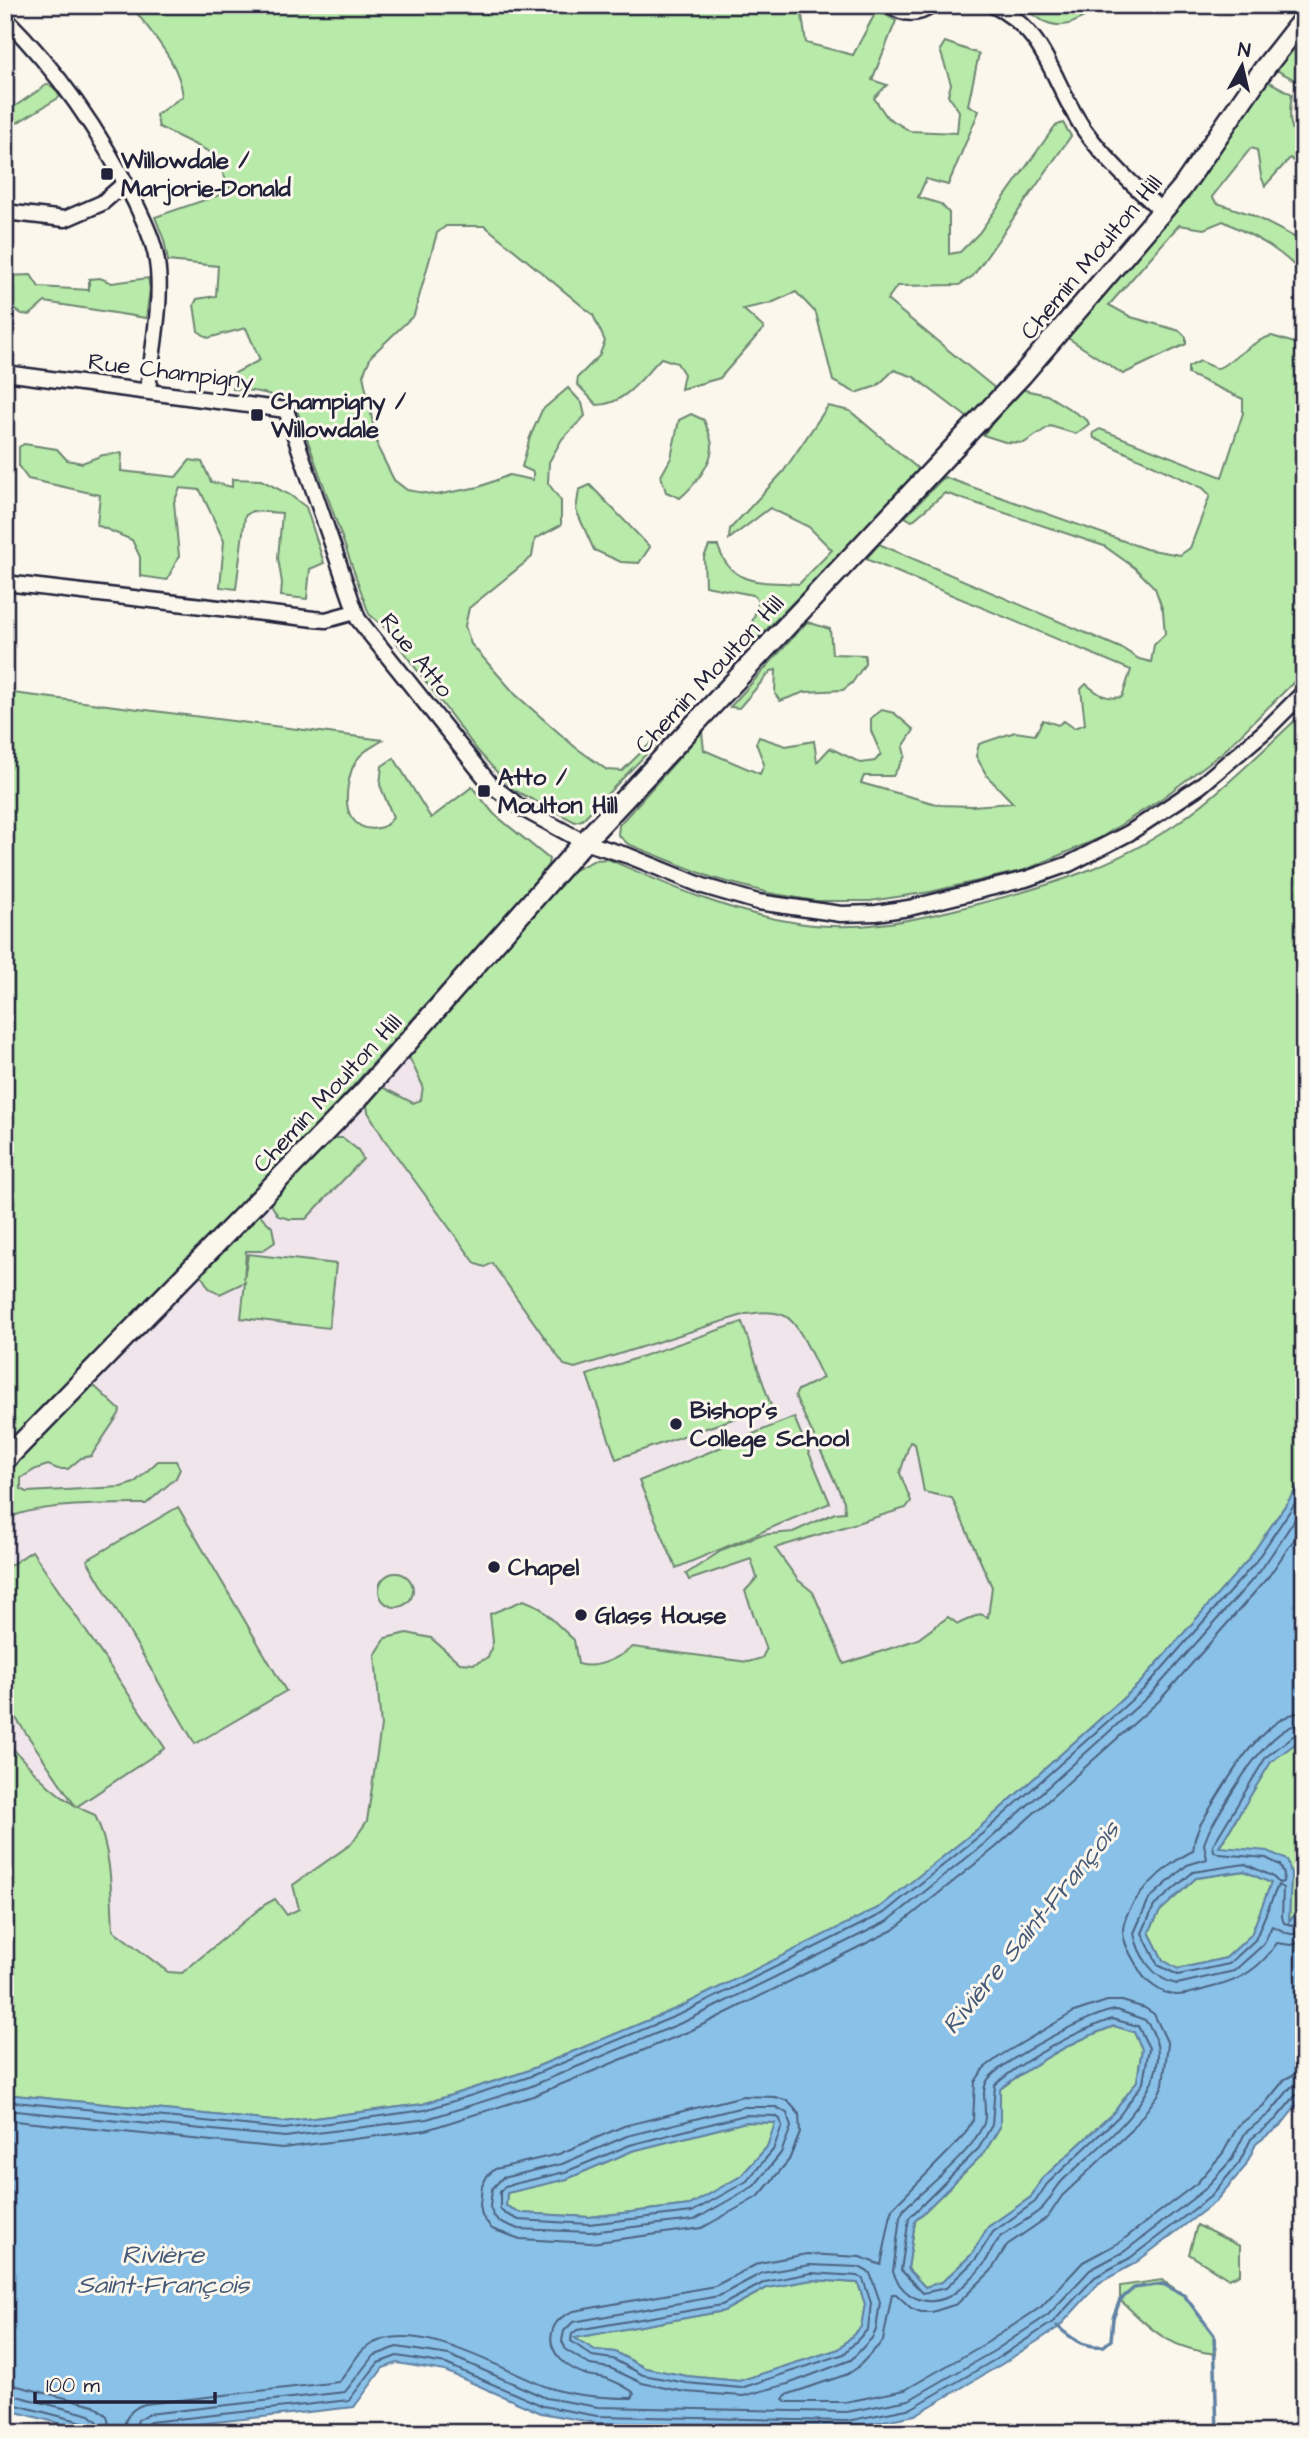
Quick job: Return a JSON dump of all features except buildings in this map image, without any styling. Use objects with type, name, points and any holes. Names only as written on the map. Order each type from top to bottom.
[{"type":"street","points":[[890,5],[904,13],[916,13],[932,5]]},
{"type":"street","points":[[992,5],[1007,13],[1030,32],[1085,131],[1105,156],[1163,212]]},
{"type":"street","name":"Chemin Moulton Hill","points":[[5,1460],[362,1094],[584,842],[1022,375],[1182,188],[1263,70],[1304,18]]},
{"type":"street","points":[[5,19],[74,101],[125,183],[149,231],[157,259],[159,281],[148,390]]},
{"type":"street","points":[[5,212],[65,219],[102,203],[125,183]]},
{"type":"street","name":"Rue Champigny","points":[[5,373],[286,410],[347,582],[355,612]]},
{"type":"street","name":"Rue Atto","points":[[5,583],[314,620],[326,620],[355,612],[491,785],[523,809],[584,842],[629,856],[703,886],[758,902],[841,914],[909,908],[1026,880],[1101,850],[1200,786],[1304,692]]},
{"type":"shaded area","name":"Bishop's College School","points":[[1304,712],[1304,1478],[5,2094],[5,1467],[331,1138],[572,871],[595,860],[608,859],[693,897],[737,911],[800,924],[868,926],[922,919],[1025,892],[1078,875],[1123,855],[1177,824],[1236,775]]},
{"type":"green space","points":[[131,5],[808,5],[801,8],[806,43],[853,55],[877,10],[896,21],[872,80],[887,85],[874,98],[887,117],[910,131],[957,133],[959,111],[948,95],[951,84],[940,50],[945,42],[979,54],[968,105],[979,111],[948,185],[926,179],[918,197],[941,204],[949,213],[949,254],[960,252],[979,233],[1055,126],[1063,123],[1071,136],[973,276],[959,285],[897,286],[887,300],[996,389],[968,418],[914,377],[894,370],[877,386],[856,393],[833,381],[816,313],[796,292],[771,303],[743,309],[764,328],[720,378],[681,389],[684,374],[677,363],[661,358],[625,395],[607,404],[597,405],[577,384],[578,377],[599,356],[605,341],[593,315],[485,226],[446,226],[437,233],[414,315],[371,356],[363,375],[378,448],[394,480],[407,490],[436,495],[479,487],[509,475],[533,480],[533,472],[522,467],[530,437],[542,410],[568,388],[582,403],[585,416],[562,439],[549,462],[548,483],[561,501],[561,525],[535,539],[532,557],[469,608],[465,626],[471,644],[516,695],[575,747],[607,770],[622,771],[663,731],[660,740],[582,820],[575,822],[512,789],[477,750],[387,630],[369,614],[298,413],[277,397],[233,389],[233,374],[260,360],[246,328],[208,338],[198,331],[194,305],[197,299],[216,296],[218,266],[168,261],[164,240],[155,217],[231,191],[214,154],[159,127],[156,115],[183,96],[170,59]]},
{"type":"green space","points":[[1021,5],[1097,5],[1088,15],[1072,23],[1056,25],[1035,16]]},
{"type":"green space","points":[[1304,32],[1304,80],[1295,80],[1274,69]]},
{"type":"green space","points":[[1266,80],[1292,94],[1290,122],[1298,140],[1304,146],[1304,170],[1290,158],[1265,186],[1257,150],[1251,148],[1212,197],[1217,203],[1250,214],[1304,242],[1304,276],[1276,251],[1223,221],[1204,229],[1179,225],[1109,305],[1131,317],[1180,331],[1186,337],[1186,344],[1123,374],[1068,338],[1068,334],[1174,210],[1211,162]]},
{"type":"green space","points":[[48,84],[60,97],[5,130],[5,113]]},
{"type":"green space","points":[[31,275],[39,287],[89,290],[89,279],[100,278],[112,283],[148,278],[150,289],[146,318],[45,302],[30,315],[22,314],[5,303],[5,276]]},
{"type":"green space","points":[[1272,336],[1304,346],[1304,672],[1222,753],[1161,799],[1100,838],[1025,870],[930,892],[870,901],[816,901],[769,893],[713,878],[628,844],[618,835],[619,825],[702,732],[704,750],[760,774],[764,764],[756,743],[759,737],[786,746],[814,741],[817,762],[830,748],[861,763],[875,761],[881,754],[871,731],[871,718],[882,710],[894,713],[914,730],[903,747],[905,756],[893,776],[864,776],[861,783],[940,805],[1013,803],[987,776],[976,756],[979,744],[1015,732],[1035,735],[1043,720],[1058,725],[1064,721],[1074,728],[1085,724],[1081,689],[1086,684],[1102,695],[1122,697],[1131,670],[866,559],[879,544],[1151,662],[1154,645],[1165,634],[1163,611],[1155,588],[1135,568],[1104,546],[945,493],[912,521],[905,517],[944,477],[1146,549],[1180,555],[1190,548],[1210,495],[1203,488],[1094,438],[1093,433],[1100,429],[1222,477],[1243,413],[1243,399],[1188,374],[1188,367],[1200,361],[1213,367],[1221,367],[1257,342]]},
{"type":"green space","points":[[1020,389],[1047,395],[1087,420],[1089,424],[1076,434],[1050,426],[1024,443],[1005,442],[983,435]]},
{"type":"green space","points":[[828,406],[850,411],[922,472],[752,644],[746,641],[759,601],[753,595],[705,586],[704,557],[709,546],[718,546],[724,560],[740,576],[761,582],[799,584],[832,550],[809,527],[770,508],[729,539],[730,529],[783,472]]},
{"type":"green space","points":[[691,414],[704,420],[712,447],[709,461],[701,475],[680,498],[666,492],[661,476],[671,458],[679,420]]},
{"type":"green space","points":[[24,444],[57,449],[67,460],[82,463],[103,455],[122,453],[121,471],[176,477],[190,460],[202,462],[211,482],[232,487],[232,479],[261,480],[306,507],[324,563],[310,569],[307,599],[281,596],[278,558],[282,513],[252,511],[245,516],[236,589],[220,587],[224,541],[200,490],[180,488],[174,502],[179,556],[167,580],[140,576],[140,557],[132,540],[97,525],[100,495],[28,479],[19,467],[19,447]]},
{"type":"green space","points":[[590,485],[650,547],[639,563],[621,562],[594,550],[576,510],[579,490]]},
{"type":"green space","points":[[807,622],[830,629],[832,654],[865,655],[865,664],[852,683],[843,690],[805,692],[780,701],[775,694],[776,670],[771,671],[739,708],[730,707]]},
{"type":"green space","points":[[5,692],[383,740],[362,754],[352,769],[347,805],[356,823],[373,829],[385,826],[393,817],[380,785],[382,766],[394,758],[431,818],[472,787],[494,814],[549,859],[548,865],[526,892],[337,1104],[219,1231],[5,1447]]},
{"type":"green space","name":"Bishop's College School","points":[[1304,712],[1304,1478],[1248,1560],[1140,1683],[979,1828],[880,1907],[680,2007],[524,2072],[423,2104],[283,2122],[5,2094],[5,1950],[14,1941],[8,1928],[9,1902],[5,1901],[5,1740],[57,1793],[95,1815],[108,1857],[113,1930],[168,1972],[182,1973],[264,1905],[275,1899],[287,1915],[299,1909],[293,1885],[351,1844],[367,1821],[381,1726],[375,1655],[386,1638],[407,1633],[431,1638],[460,1663],[474,1664],[488,1658],[493,1642],[490,1614],[524,1600],[538,1606],[574,1640],[578,1664],[600,1664],[633,1647],[748,1662],[762,1658],[766,1650],[745,1591],[757,1578],[751,1559],[689,1580],[686,1574],[724,1549],[760,1535],[793,1532],[835,1513],[845,1512],[844,1501],[795,1396],[798,1390],[823,1378],[801,1334],[790,1320],[776,1313],[746,1314],[575,1368],[564,1365],[492,1263],[485,1267],[476,1264],[384,1139],[368,1112],[366,1100],[378,1085],[413,1103],[421,1100],[423,1086],[407,1053],[572,871],[595,860],[608,859],[724,905],[748,913],[798,923],[845,926],[913,919],[1032,889],[1107,863],[1130,851],[1193,812]],"holes":[[[910,1442],[915,1444],[924,1492],[952,1498],[992,1587],[988,1617],[980,1614],[958,1624],[948,1617],[918,1639],[844,1664],[813,1592],[798,1580],[775,1548],[906,1508],[911,1501],[900,1473]]]},
{"type":"green space","points":[[331,1138],[343,1138],[358,1150],[363,1159],[306,1219],[278,1216],[269,1201]]},
{"type":"green space","points":[[258,1213],[272,1227],[275,1242],[262,1251],[246,1251],[244,1280],[248,1254],[336,1264],[329,1328],[241,1318],[245,1282],[220,1294],[209,1288],[199,1272]]},
{"type":"green space","points":[[742,1322],[771,1406],[616,1459],[587,1375]]},
{"type":"green space","points":[[90,1382],[120,1410],[119,1414],[91,1456],[81,1458],[68,1469],[48,1465],[36,1469],[21,1478],[21,1489],[27,1492],[121,1487],[134,1483],[158,1461],[176,1461],[180,1469],[176,1478],[146,1504],[51,1508],[16,1515],[5,1521],[5,1470]]},
{"type":"green space","points":[[794,1417],[830,1503],[676,1568],[639,1481]]},
{"type":"green space","points":[[178,1507],[286,1691],[195,1744],[87,1560]]},
{"type":"green space","points":[[32,1551],[165,1748],[76,1807],[5,1702],[5,1569]]},
{"type":"green space","points":[[396,1573],[408,1578],[413,1590],[408,1602],[396,1607],[384,1602],[379,1590],[384,1578]]},
{"type":"green space","points":[[1304,1737],[1304,1905],[1289,1922],[1291,1874],[1219,1848],[1271,1761]]},
{"type":"green space","points":[[1245,1871],[1271,1883],[1251,1935],[1226,1958],[1177,1969],[1163,1960],[1149,1932],[1160,1911],[1196,1878]]},
{"type":"green space","points":[[1115,2026],[1134,2032],[1142,2049],[1137,2081],[1114,2112],[1041,2180],[1031,2197],[988,2227],[971,2255],[942,2282],[925,2287],[908,2269],[915,2221],[984,2153],[1000,2127],[1000,2089],[1055,2053]]},
{"type":"green space","points":[[746,2122],[776,2123],[767,2147],[741,2176],[690,2205],[589,2217],[521,2213],[506,2206],[507,2193],[567,2179],[632,2151]]},
{"type":"green space","points":[[1197,2225],[1240,2246],[1240,2274],[1229,2279],[1189,2254]]},
{"type":"green space","points":[[812,2280],[858,2283],[865,2304],[861,2328],[839,2349],[739,2381],[687,2376],[645,2368],[615,2352],[595,2350],[574,2338],[724,2311],[767,2288]]},
{"type":"green space","points":[[1162,2280],[1184,2295],[1214,2335],[1216,2354],[1185,2347],[1162,2336],[1120,2300],[1120,2286]]},
{"type":"water","name":"Rivière Saint-François","points":[[1304,1478],[1304,1737],[1271,1762],[1219,1847],[1268,1851],[1287,1860],[1291,1873],[1289,1921],[1304,1905],[1304,2096],[1282,2124],[1256,2144],[1245,2167],[1215,2202],[1134,2264],[1099,2283],[1059,2327],[915,2415],[848,2428],[597,2423],[541,2413],[445,2371],[397,2363],[383,2368],[354,2407],[96,2433],[5,2409],[5,2094],[283,2122],[423,2104],[524,2072],[680,2007],[880,1907],[979,1828],[1140,1683],[1248,1560]],"holes":[[[1244,1871],[1271,1883],[1251,1935],[1226,1958],[1178,1969],[1163,1960],[1149,1932],[1160,1911],[1196,1878]],[[1114,2026],[1134,2032],[1142,2049],[1137,2081],[1114,2112],[1041,2180],[1031,2197],[988,2227],[971,2255],[942,2282],[925,2287],[908,2269],[915,2221],[984,2153],[1000,2127],[1000,2089],[1027,2070],[1084,2038]],[[746,2122],[775,2123],[767,2147],[741,2176],[690,2205],[589,2217],[521,2213],[506,2206],[507,2193],[567,2179],[632,2151]],[[812,2280],[858,2283],[865,2304],[861,2327],[839,2349],[739,2381],[687,2376],[645,2368],[615,2352],[595,2350],[575,2338],[724,2311],[767,2288]]]},
{"type":"waterway","points":[[1057,2326],[1079,2342],[1090,2346],[1104,2346],[1111,2340],[1113,2318],[1120,2300],[1134,2288],[1163,2284],[1184,2295],[1214,2335],[1217,2433]]},
{"type":"place","name":"Willowdale / Marjorie-Donald","points":[[107,174]]},
{"type":"place","name":"Champigny / Willowdale","points":[[257,415]]},
{"type":"place","name":"Atto / Moulton Hill","points":[[484,791]]},
{"type":"place","name":"Bishop's College School","points":[[676,1424]]},
{"type":"place","name":"Chapel","points":[[494,1567]]},
{"type":"place","name":"Glass House","points":[[581,1615]]}]
